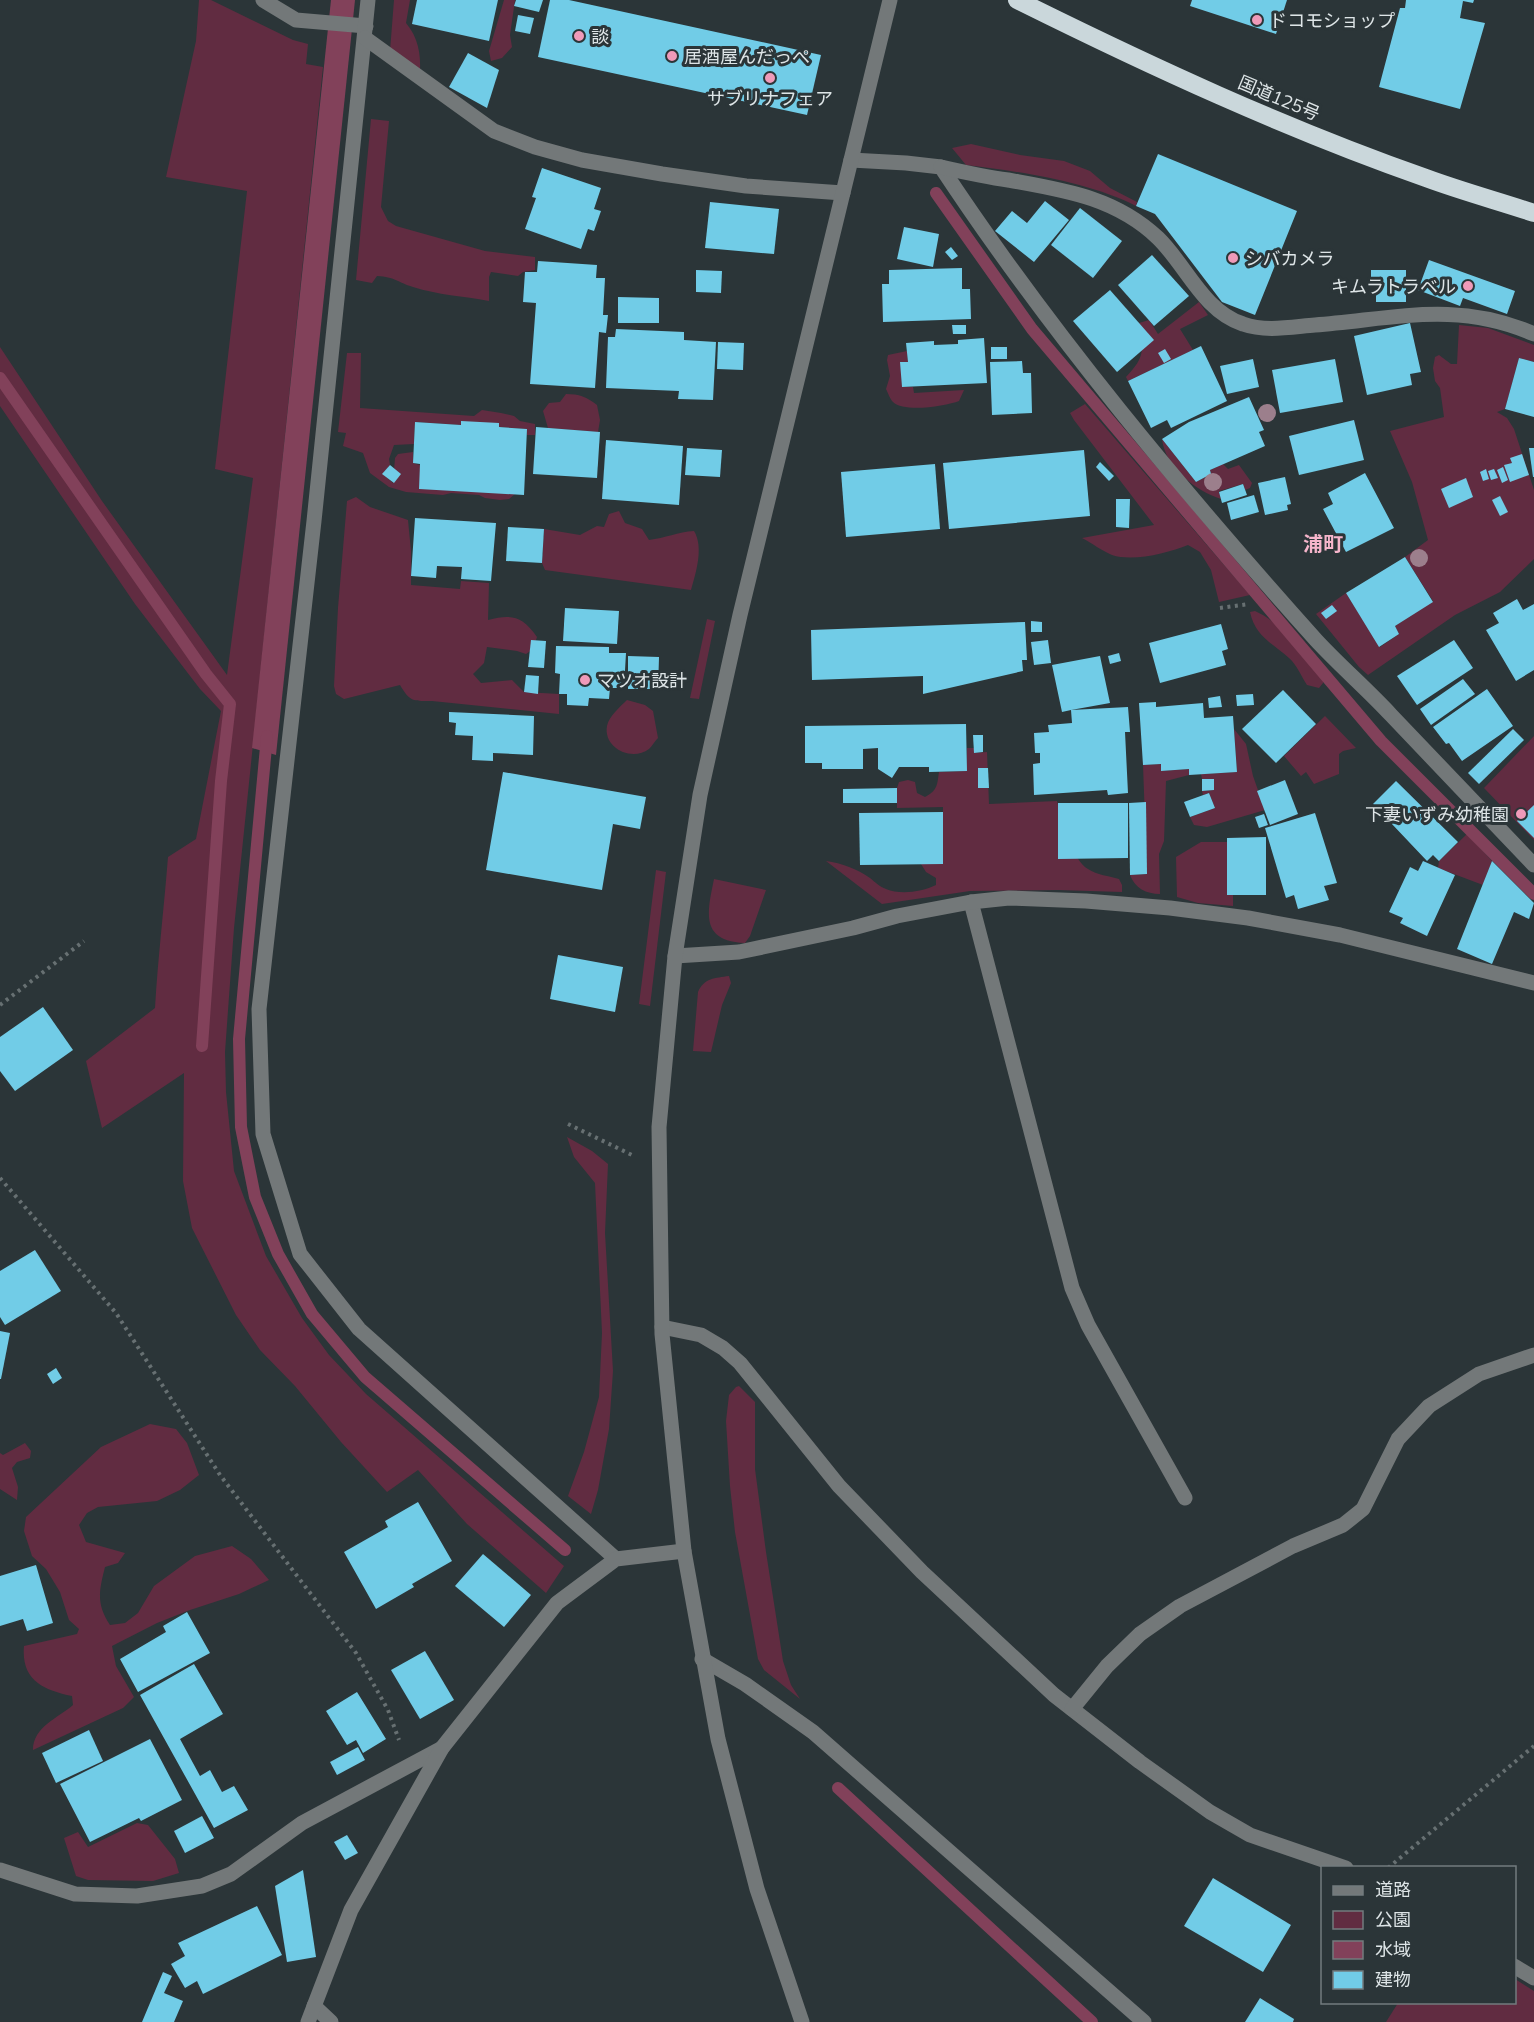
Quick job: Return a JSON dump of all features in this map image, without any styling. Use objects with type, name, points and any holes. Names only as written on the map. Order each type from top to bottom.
[{"type":"highway","name":"国道125号","points":[[1017,0],[1195,85],[1308,133],[1425,178],[1534,213]]},
{"type":"street","points":[[263,0],[296,20],[365,32],[494,131],[535,147],[582,160],[683,177],[746,186],[843,193]]},
{"type":"street","points":[[368,0],[314,521],[259,1009],[262,1134],[300,1254],[359,1329],[616,1559]]},
{"type":"street","points":[[802,2022],[757,1889],[718,1739],[684,1551],[662,1327],[659,1127],[675,956],[700,795],[738,624],[890,0]]},
{"type":"street","points":[[851,160],[906,163],[941,168],[1071,192],[1108,204],[1157,237],[1203,295],[1224,315],[1244,325],[1276,328],[1367,321],[1416,314],[1452,314],[1489,319],[1534,334]]},
{"type":"street","points":[[941,168],[985,235],[1037,306],[1172,474],[1318,641],[1534,865]]},
{"type":"street","points":[[675,956],[761,949],[897,916],[971,902],[1009,898],[1170,908],[1248,918],[1340,935],[1534,983]]},
{"type":"street","points":[[971,902],[1072,1288],[1088,1325],[1185,1497]]},
{"type":"street","points":[[662,1327],[701,1335],[723,1348],[740,1363],[839,1486],[922,1572],[1072,1709],[1192,1799],[1250,1835],[1340,1866]]},
{"type":"street","points":[[1072,1709],[1107,1666],[1132,1642],[1180,1606],[1293,1546],[1343,1525],[1363,1509],[1398,1440],[1429,1406],[1479,1374],[1534,1355]]},
{"type":"street","points":[[308,2022],[351,1910],[442,1748],[557,1603],[616,1559],[684,1551]]},
{"type":"street","points":[[702,1659],[745,1684],[813,1732],[1144,2022]]},
{"type":"street","points":[[0,1870],[75,1894],[137,1896],[202,1886],[231,1874],[302,1823],[442,1748]]},
{"type":"street","points":[[1516,1967],[1534,1978]]},
{"type":"street","points":[[314,2006],[332,2022]]},
{"type":"path","points":[[1220,608],[1244,605]]},
{"type":"path","points":[[0,1005],[84,941]]},
{"type":"path","points":[[568,1124],[608,1143]]},
{"type":"path","points":[[0,1178],[116,1313],[220,1475],[356,1653],[388,1710],[410,1766]]},
{"type":"path","points":[[1390,1866],[1534,1746]]},
{"type":"green space","points":[[199,0],[211,0],[293,40],[308,44],[306,64],[323,67],[234,928],[225,1052],[226,1092],[234,1171],[266,1256],[302,1318],[329,1355],[366,1394],[564,1566],[546,1593],[467,1524],[418,1470],[387,1492],[341,1442],[295,1386],[260,1350],[236,1315],[192,1228],[183,1181],[184,1073],[102,1128],[86,1061],[155,1008],[168,857],[196,839],[221,711],[200,689],[135,604],[0,406],[0,347],[102,501],[227,675],[253,478],[215,469],[247,191],[166,177],[196,41]]},
{"type":"green space","points":[[394,0],[410,0],[406,23],[418,46],[420,72],[390,51]]},
{"type":"green space","points":[[504,0],[515,0],[510,35],[512,47],[502,58],[491,61],[489,51]]},
{"type":"green space","points":[[371,119],[389,121],[381,207],[388,221],[396,226],[485,251],[535,257],[535,270],[523,272],[518,276],[491,272],[489,301],[422,290],[377,276],[372,283],[356,280]]},
{"type":"green space","points":[[971,144],[1020,155],[1064,161],[1090,171],[1110,188],[1137,202],[1136,206],[1097,190],[1075,184],[1030,174],[966,165],[952,148]]},
{"type":"green space","points":[[1199,302],[1208,315],[1180,329],[1193,350],[1128,381],[1126,377],[1137,364],[1141,353],[1139,323],[1149,320],[1158,334]]},
{"type":"green space","points":[[1459,325],[1488,328],[1534,345],[1534,362],[1519,358],[1505,409],[1497,412],[1507,418],[1514,429],[1534,490],[1534,559],[1500,592],[1455,615],[1368,675],[1316,614],[1346,593],[1380,647],[1399,634],[1395,626],[1433,601],[1405,557],[1428,540],[1412,482],[1390,431],[1444,417],[1440,388],[1435,381],[1433,368],[1435,357],[1439,355],[1451,364],[1457,364]]},
{"type":"green space","points":[[907,351],[908,362],[901,363],[902,387],[913,387],[914,393],[964,390],[959,401],[915,408],[893,402],[886,389],[890,376],[888,355]]},
{"type":"green space","points":[[347,353],[361,353],[360,408],[474,416],[482,410],[514,416],[520,421],[535,424],[535,435],[527,435],[527,429],[499,427],[499,423],[461,425],[415,422],[414,444],[394,445],[389,459],[390,465],[383,474],[393,483],[395,458],[398,454],[413,452],[413,463],[515,494],[509,499],[500,500],[479,495],[406,492],[389,487],[370,473],[363,453],[343,446],[346,433],[338,432]]},
{"type":"green space","points":[[566,394],[583,397],[597,405],[600,420],[598,432],[548,428],[543,411],[549,403],[560,402]]},
{"type":"green space","points":[[1085,404],[1250,595],[1219,602],[1211,570],[1200,552],[1188,545],[1150,556],[1130,558],[1112,555],[1082,538],[1154,525],[1070,413]]},
{"type":"green space","points":[[1162,439],[1196,482],[1211,474],[1210,470],[1223,464],[1228,469],[1239,465],[1252,483],[1250,488],[1245,490],[1243,484],[1219,491],[1221,499],[1202,490],[1175,468],[1164,449]]},
{"type":"green space","points":[[356,497],[370,507],[408,520],[411,585],[460,589],[461,581],[489,583],[488,620],[504,617],[516,618],[537,637],[533,649],[526,654],[487,647],[484,663],[473,674],[481,683],[512,680],[524,692],[559,694],[559,714],[416,700],[410,698],[400,685],[344,699],[336,694],[334,686],[338,608],[347,501]]},
{"type":"green space","points":[[619,511],[625,523],[642,529],[649,540],[694,531],[699,552],[691,590],[545,570],[542,563],[544,529],[580,535],[597,526],[604,527],[609,514]]},
{"type":"green space","points":[[1255,611],[1275,624],[1300,649],[1323,677],[1323,683],[1319,688],[1307,685],[1292,661],[1260,633],[1250,612]]},
{"type":"green space","points":[[707,619],[715,621],[699,699],[690,698]]},
{"type":"green space","points":[[627,700],[645,705],[653,711],[658,738],[649,749],[642,753],[620,751],[609,741],[607,734],[610,719]]},
{"type":"green space","points":[[1325,716],[1356,748],[1339,754],[1339,774],[1314,784],[1306,772],[1301,776],[1284,756]]},
{"type":"green space","points":[[1234,729],[1246,744],[1253,776],[1265,810],[1207,827],[1194,825],[1190,817],[1215,808],[1209,793],[1203,795],[1202,791],[1214,790],[1214,779],[1202,779],[1201,774],[1237,772]]},
{"type":"green space","name":"下妻いずみ幼稚園","points":[[1534,736],[1534,840],[1484,788]]},
{"type":"green space","points":[[967,748],[974,748],[974,753],[987,752],[989,804],[1057,801],[1068,838],[1082,864],[1099,874],[1119,879],[1122,892],[970,891],[882,904],[826,861],[855,869],[892,891],[911,892],[936,885],[936,878],[926,872],[921,864],[943,864],[943,807],[897,808],[897,788],[899,782],[908,780],[915,782],[917,793],[925,797],[936,787],[939,772],[966,771]]},
{"type":"green space","points":[[1161,764],[1161,771],[1189,769],[1189,775],[1166,781],[1164,841],[1159,854],[1160,894],[1142,889],[1130,875],[1147,874],[1143,765]]},
{"type":"green space","points":[[1467,834],[1492,861],[1483,885],[1438,868],[1439,861]]},
{"type":"green space","points":[[1201,842],[1227,842],[1227,895],[1233,895],[1233,906],[1198,903],[1177,897],[1176,857]]},
{"type":"green space","points":[[656,870],[666,872],[650,1006],[639,1004]]},
{"type":"green space","points":[[714,879],[766,890],[750,936],[745,943],[720,937],[710,923],[710,903]]},
{"type":"green space","points":[[729,976],[731,983],[722,1005],[711,1052],[693,1051],[700,987],[707,981]]},
{"type":"green space","points":[[567,1137],[592,1151],[608,1164],[605,1233],[613,1371],[609,1429],[598,1490],[591,1514],[568,1496],[584,1452],[599,1397],[602,1333],[595,1183],[574,1157]]},
{"type":"green space","points":[[739,1386],[755,1402],[755,1469],[766,1552],[783,1661],[791,1685],[800,1699],[764,1670],[758,1659],[735,1532],[730,1486],[726,1421],[729,1395]]},
{"type":"green space","points":[[150,1424],[176,1429],[187,1443],[199,1475],[180,1490],[157,1501],[98,1507],[87,1513],[79,1525],[86,1542],[125,1553],[118,1563],[105,1567],[101,1583],[102,1610],[110,1625],[125,1623],[138,1613],[154,1586],[195,1556],[232,1546],[251,1559],[269,1580],[239,1594],[157,1623],[112,1646],[116,1666],[134,1697],[123,1708],[33,1750],[37,1735],[42,1729],[73,1705],[72,1696],[43,1687],[30,1675],[24,1658],[24,1646],[77,1634],[79,1629],[69,1620],[60,1592],[46,1569],[32,1556],[24,1531],[26,1517],[101,1447]]},
{"type":"green space","points":[[25,1443],[31,1451],[30,1458],[17,1462],[12,1468],[18,1487],[17,1500],[0,1489],[0,1453],[3,1455]]},
{"type":"green space","points":[[137,1823],[148,1825],[175,1859],[179,1873],[153,1881],[88,1880],[76,1876],[64,1838],[78,1832],[88,1847]]},
{"type":"green space","points":[[1516,1980],[1534,1991],[1534,2022],[1386,2022],[1397,2004],[1516,2004]]},
{"type":"water","points":[[331,0],[355,0],[276,755],[252,748]]},
{"type":"building","points":[[417,0],[498,0],[489,41],[412,24]]},
{"type":"building","points":[[516,0],[543,0],[539,12],[514,6]]},
{"type":"building","points":[[550,0],[569,0],[821,55],[807,115],[538,57]]},
{"type":"building","name":"ドコモショップ","points":[[1192,0],[1287,0],[1276,34],[1190,6]]},
{"type":"building","points":[[1406,0],[1474,0],[1473,3],[1463,1],[1460,18],[1485,23],[1460,109],[1379,87],[1400,8],[1405,8]]},
{"type":"building","points":[[518,15],[534,18],[530,34],[515,31]]},
{"type":"building","points":[[468,53],[499,70],[487,108],[449,87]]},
{"type":"building","name":"シバカメラ","points":[[1158,154],[1297,211],[1255,315],[1222,302],[1155,214],[1136,206]]},
{"type":"building","points":[[542,168],[601,188],[594,209],[601,211],[594,231],[588,229],[581,249],[525,229],[536,198],[532,197]]},
{"type":"building","points":[[1045,201],[1069,220],[1034,262],[995,231],[1012,211],[1027,223]]},
{"type":"building","points":[[710,202],[779,209],[774,254],[705,248]]},
{"type":"building","points":[[1080,208],[1122,241],[1093,278],[1051,245]]},
{"type":"building","points":[[904,227],[939,234],[933,267],[897,259]]},
{"type":"building","points":[[951,247],[958,256],[952,260],[945,252]]},
{"type":"building","points":[[1152,255],[1189,296],[1154,326],[1118,285]]},
{"type":"building","points":[[1429,260],[1515,291],[1507,314],[1463,298],[1460,306],[1418,290]]},
{"type":"building","points":[[538,261],[597,265],[596,278],[605,278],[603,315],[608,315],[606,333],[599,332],[595,388],[530,384],[536,303],[523,302],[525,272],[537,272]]},
{"type":"building","points":[[962,268],[962,289],[970,289],[971,319],[883,322],[882,284],[889,284],[889,270]]},
{"type":"building","points":[[696,270],[722,271],[721,293],[696,292]]},
{"type":"building","points":[[1371,270],[1406,270],[1406,302],[1376,302],[1376,287],[1371,287]]},
{"type":"building","points":[[1110,290],[1154,340],[1117,372],[1073,321]]},
{"type":"building","points":[[618,297],[659,298],[659,323],[618,323]]},
{"type":"building","points":[[1410,323],[1421,372],[1410,374],[1412,385],[1367,395],[1354,336]]},
{"type":"building","points":[[952,325],[966,325],[966,334],[953,334]]},
{"type":"building","points":[[616,329],[684,332],[684,340],[716,342],[713,400],[678,399],[679,391],[606,388],[608,337],[615,337]]},
{"type":"building","points":[[984,338],[987,383],[902,387],[900,362],[908,362],[906,343],[934,341],[934,345],[958,344],[958,340]]},
{"type":"building","points":[[718,342],[744,343],[743,370],[717,369]]},
{"type":"building","points":[[1201,346],[1227,401],[1171,428],[1167,420],[1151,428],[1128,381]]},
{"type":"building","points":[[991,347],[1007,347],[1007,359],[991,359]]},
{"type":"building","points":[[1165,349],[1171,359],[1164,363],[1158,353]]},
{"type":"building","points":[[1519,358],[1534,362],[1534,417],[1505,409]]},
{"type":"building","points":[[1253,359],[1259,387],[1227,394],[1220,366]]},
{"type":"building","points":[[1335,359],[1343,402],[1280,413],[1272,370]]},
{"type":"building","points":[[1022,361],[1023,373],[1031,373],[1032,413],[992,415],[990,362]]},
{"type":"building","points":[[1249,397],[1264,430],[1259,432],[1265,446],[1210,470],[1211,474],[1196,482],[1162,439],[1189,422]]},
{"type":"building","points":[[1354,420],[1364,460],[1299,475],[1289,436]]},
{"type":"building","points":[[461,421],[499,423],[499,427],[527,429],[524,495],[419,489],[420,464],[413,463],[415,422],[461,425]]},
{"type":"building","points":[[536,427],[600,432],[597,478],[533,474]]},
{"type":"building","points":[[606,440],[683,446],[679,505],[602,499]]},
{"type":"building","points":[[687,448],[722,450],[720,477],[685,475]]},
{"type":"building","points":[[1529,448],[1534,448],[1534,477],[1533,477]]},
{"type":"building","points":[[1084,450],[1090,516],[949,529],[943,463]]},
{"type":"building","points":[[1522,454],[1529,475],[1510,482],[1504,465],[1512,463],[1510,458]]},
{"type":"building","points":[[1100,462],[1114,476],[1109,481],[1096,467]]},
{"type":"building","points":[[935,464],[940,529],[846,537],[841,472]]},
{"type":"building","points":[[390,465],[401,474],[394,483],[382,474]]},
{"type":"building","points":[[1503,467],[1508,480],[1502,483],[1497,470]]},
{"type":"building","points":[[1486,469],[1489,479],[1483,481],[1480,472]]},
{"type":"building","points":[[1494,469],[1498,478],[1491,480],[1488,471]]},
{"type":"building","points":[[1365,473],[1394,528],[1346,552],[1323,509],[1333,504],[1328,493]]},
{"type":"building","points":[[1285,477],[1291,504],[1287,505],[1288,510],[1265,515],[1258,483]]},
{"type":"building","points":[[1466,478],[1473,497],[1449,508],[1441,489]]},
{"type":"building","points":[[1243,484],[1247,495],[1222,503],[1219,492]]},
{"type":"building","points":[[1254,495],[1259,512],[1231,520],[1227,503]]},
{"type":"building","points":[[1500,496],[1508,512],[1500,516],[1492,500]]},
{"type":"building","points":[[1116,499],[1130,499],[1129,528],[1116,527]]},
{"type":"building","points":[[415,518],[496,523],[491,581],[461,579],[462,567],[437,566],[436,578],[411,576]]},
{"type":"building","points":[[508,527],[544,529],[542,563],[506,561]]},
{"type":"building","points":[[1405,557],[1433,602],[1395,626],[1399,634],[1379,647],[1346,593]]},
{"type":"building","points":[[1517,599],[1523,610],[1534,604],[1534,670],[1516,681],[1486,630],[1499,623],[1493,613]]},
{"type":"building","points":[[1332,605],[1337,611],[1326,619],[1321,613]]},
{"type":"building","points":[[565,608],[619,611],[617,644],[563,641]]},
{"type":"building","points":[[1031,621],[1042,622],[1042,632],[1031,632]]},
{"type":"building","points":[[1025,622],[1027,660],[1022,660],[1023,671],[923,694],[923,676],[812,680],[811,630]]},
{"type":"building","points":[[1221,624],[1228,649],[1222,651],[1226,665],[1160,683],[1149,643]]},
{"type":"building","points":[[531,640],[546,641],[544,668],[528,667]]},
{"type":"building","points":[[1048,640],[1051,663],[1034,665],[1031,642]]},
{"type":"building","points":[[1454,640],[1473,668],[1417,705],[1397,676]]},
{"type":"building","points":[[556,646],[609,647],[609,653],[626,653],[624,688],[610,688],[609,699],[589,698],[588,706],[567,705],[567,694],[559,694],[560,674],[555,673]]},
{"type":"building","points":[[1119,653],[1121,661],[1110,664],[1108,656]]},
{"type":"building","points":[[628,656],[659,657],[658,689],[628,689]]},
{"type":"building","points":[[1100,656],[1110,703],[1062,712],[1052,665]]},
{"type":"building","points":[[526,675],[539,676],[538,694],[524,692]]},
{"type":"building","points":[[1463,679],[1475,694],[1431,725],[1420,709]]},
{"type":"building","points":[[1487,689],[1513,726],[1462,761],[1433,727]]},
{"type":"building","points":[[1283,690],[1316,724],[1276,763],[1242,729]]},
{"type":"building","points":[[1253,694],[1254,705],[1237,706],[1236,695]]},
{"type":"building","points":[[1220,696],[1222,707],[1209,708],[1208,698]]},
{"type":"building","points":[[1156,702],[1156,707],[1203,703],[1204,718],[1233,716],[1237,772],[1189,775],[1189,769],[1161,771],[1161,764],[1143,765],[1139,703]]},
{"type":"building","points":[[1128,707],[1130,732],[1125,732],[1128,793],[1108,795],[1107,790],[1034,795],[1033,764],[1040,763],[1040,753],[1035,753],[1034,733],[1049,732],[1048,725],[1072,723],[1071,710]]},
{"type":"building","points":[[449,712],[534,716],[533,755],[493,753],[493,761],[472,760],[473,736],[455,735],[456,723],[449,722]]},
{"type":"building","points":[[966,724],[967,771],[929,772],[929,767],[899,767],[892,778],[878,769],[878,748],[863,749],[863,769],[822,769],[822,763],[805,763],[805,726]]},
{"type":"building","points":[[1513,729],[1524,740],[1479,784],[1468,773]]},
{"type":"building","points":[[973,735],[983,735],[983,752],[974,753]]},
{"type":"building","points":[[978,768],[988,768],[989,788],[978,788]]},
{"type":"building","points":[[503,772],[646,797],[640,829],[613,824],[602,890],[486,870]]},
{"type":"building","points":[[1202,779],[1214,779],[1214,790],[1202,791]]},
{"type":"building","points":[[1285,780],[1298,814],[1270,825],[1257,791]]},
{"type":"building","points":[[1396,781],[1458,842],[1439,861],[1433,855],[1427,861],[1373,804]]},
{"type":"building","points":[[897,788],[897,803],[843,803],[843,789]]},
{"type":"building","points":[[1209,793],[1215,808],[1190,817],[1184,802]]},
{"type":"building","points":[[1146,802],[1147,874],[1130,875],[1129,803]]},
{"type":"building","points":[[1058,803],[1128,803],[1128,858],[1058,859]]},
{"type":"building","points":[[1534,805],[1534,838],[1517,821]]},
{"type":"building","points":[[943,812],[943,864],[860,865],[859,813]]},
{"type":"building","points":[[1315,813],[1337,883],[1324,886],[1329,900],[1298,909],[1294,895],[1286,898],[1265,828]]},
{"type":"building","points":[[1264,814],[1268,825],[1259,828],[1255,817]]},
{"type":"building","points":[[1266,837],[1266,895],[1227,895],[1227,838]]},
{"type":"building","points":[[1423,861],[1455,875],[1427,936],[1400,923],[1403,918],[1389,912],[1410,867],[1418,871]]},
{"type":"building","points":[[1492,861],[1534,903],[1529,919],[1514,912],[1492,964],[1457,949]]},
{"type":"building","points":[[558,955],[623,967],[615,1012],[550,999]]},
{"type":"building","points":[[43,1007],[73,1050],[15,1091],[0,1071],[0,1037]]},
{"type":"building","points":[[35,1250],[61,1291],[5,1325],[0,1317],[0,1271]]},
{"type":"building","points":[[0,1331],[10,1333],[1,1379],[0,1379]]},
{"type":"building","points":[[56,1368],[62,1378],[53,1384],[47,1374]]},
{"type":"building","points":[[418,1502],[452,1561],[412,1584],[414,1587],[376,1609],[344,1552],[388,1527],[385,1521]]},
{"type":"building","points":[[483,1554],[531,1595],[504,1627],[455,1586]]},
{"type":"building","points":[[36,1565],[53,1623],[27,1631],[23,1619],[0,1626],[0,1576]]},
{"type":"building","points":[[187,1612],[210,1653],[138,1692],[120,1659],[166,1632],[163,1626]]},
{"type":"building","points":[[425,1651],[454,1700],[420,1719],[391,1670]]},
{"type":"building","points":[[194,1664],[223,1714],[180,1739],[200,1776],[210,1770],[222,1792],[234,1786],[248,1810],[214,1828],[140,1695]]},
{"type":"building","points":[[357,1692],[386,1739],[363,1753],[356,1740],[347,1745],[326,1711]]},
{"type":"building","points":[[89,1730],[103,1761],[56,1783],[42,1753]]},
{"type":"building","points":[[150,1739],[182,1800],[141,1821],[139,1818],[90,1842],[60,1784]]},
{"type":"building","points":[[358,1747],[365,1760],[337,1775],[330,1762]]},
{"type":"building","points":[[202,1816],[214,1838],[185,1853],[174,1831]]},
{"type":"building","points":[[347,1835],[358,1853],[345,1860],[334,1842]]},
{"type":"building","points":[[303,1870],[316,1957],[287,1962],[275,1886]]},
{"type":"building","points":[[1213,1878],[1291,1925],[1263,1972],[1184,1926]]},
{"type":"building","points":[[257,1906],[282,1955],[203,1994],[197,1981],[185,1988],[171,1964],[185,1956],[178,1943]]},
{"type":"building","points":[[163,1972],[172,1976],[164,1993],[183,2001],[174,2022],[142,2022]]},
{"type":"building","points":[[1260,1998],[1294,2019],[1293,2022],[1245,2022]]},
{"type":"waterway","points":[[936,193],[1032,329],[1381,741],[1534,894]]},
{"type":"waterway","points":[[0,378],[206,674],[230,704],[221,781],[202,1046]]},
{"type":"waterway","points":[[267,736],[239,1039],[241,1127],[255,1197],[278,1254],[312,1314],[365,1377],[565,1550]]},
{"type":"waterway","points":[[838,1788],[1092,2022]]},
{"type":"place","name":"ドコモショップ","points":[[1257,20]]},
{"type":"place","name":"談","points":[[579,36]]},
{"type":"place","name":"居酒屋んだっぺ","points":[[672,56]]},
{"type":"place","name":"サブリナフェア","points":[[770,78]]},
{"type":"place","name":"シバカメラ","points":[[1233,258]]},
{"type":"place","name":"キムラトラベル","points":[[1468,286]]},
{"type":"place","name":"マツオ設計","points":[[585,680]]},
{"type":"place","name":"下妻いずみ幼稚園","points":[[1521,814]]},
{"type":"district","name":"浦町","points":[[1323,543]]}]
